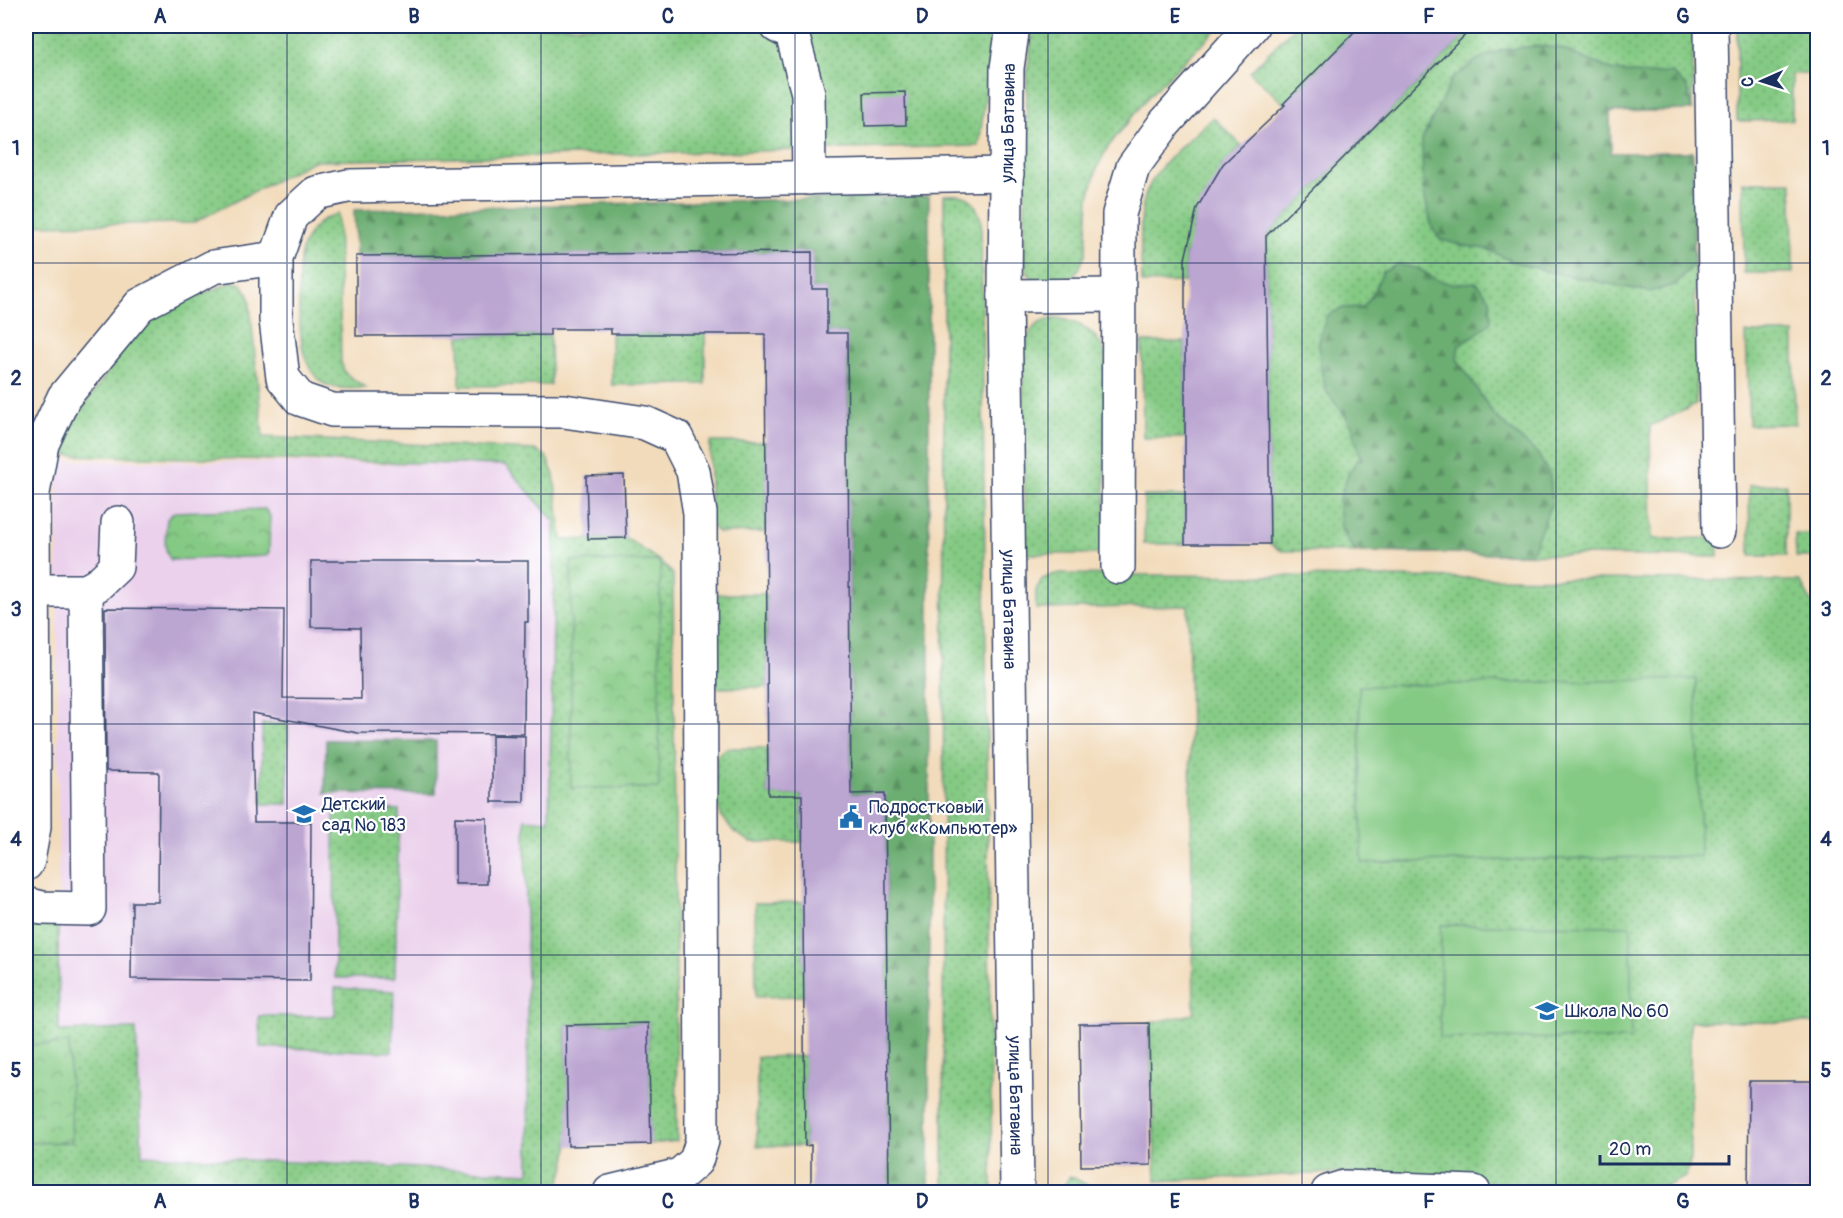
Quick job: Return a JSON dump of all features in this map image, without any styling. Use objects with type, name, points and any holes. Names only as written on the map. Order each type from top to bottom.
[{"type":"street","points":[[777,26],[792,34],[808,93],[809,178]]},
{"type":"street","name":"улица Батавина","points":[[1013,26],[1007,68],[1005,296],[1017,1192]]},
{"type":"street","points":[[1118,567],[1119,214],[1133,167],[1165,123],[1252,26]]},
{"type":"street","points":[[1711,26],[1719,531]]},
{"type":"street","points":[[610,1192],[680,1175],[696,1161],[702,1141],[700,513],[693,471],[676,437],[645,423],[564,411],[332,410],[300,399],[283,378],[276,320],[276,258],[291,216],[316,193],[343,186],[1006,174]]},
{"type":"street","points":[[26,864],[34,827],[34,591],[30,537],[33,493],[42,444],[64,396],[140,305],[213,267],[276,258]]},
{"type":"street","points":[[1005,296],[1119,295]]},
{"type":"street","points":[[34,591],[86,591],[97,585],[116,567],[118,523]]},
{"type":"street","points":[[26,904],[42,908],[89,909],[86,591]]},
{"type":"street","points":[[1328,1192],[1344,1187],[1474,1192]]},
{"type":"shaded area","name":"Детский сад № 183","points":[[57,460],[505,465],[555,522],[549,821],[525,820],[529,1174],[141,1155],[136,1029],[59,1031]]},
{"type":"green space","points":[[26,26],[994,26],[979,146],[313,161],[193,223],[26,225]]},
{"type":"green space","points":[[1033,26],[1220,26],[1148,97],[1108,147],[1097,168],[1089,197],[1086,253],[1079,269],[1071,278],[1060,284],[1035,281],[1028,273],[1024,262],[1027,75]]},
{"type":"green space","points":[[1295,26],[1339,26],[1350,36],[1284,104],[1250,72]]},
{"type":"green space","points":[[1474,26],[1694,26],[1692,110],[1610,111],[1610,153],[1693,152],[1696,405],[1650,426],[1652,539],[1717,538],[1718,557],[1282,551],[1270,544],[1266,241],[1269,233]]},
{"type":"green space","points":[[1737,26],[1817,26],[1817,74],[1792,74],[1792,120],[1737,121]]},
{"type":"green space","points":[[1535,46],[1560,48],[1614,71],[1644,74],[1672,73],[1687,87],[1692,110],[1610,112],[1611,153],[1693,152],[1694,263],[1675,285],[1649,292],[1550,272],[1511,261],[1487,249],[1459,245],[1440,239],[1432,228],[1423,190],[1422,140],[1452,79],[1477,60],[1502,50]]},
{"type":"green space","points":[[1213,117],[1242,146],[1221,167],[1225,172],[1208,191],[1198,208],[1190,253],[1185,253],[1185,282],[1142,283],[1141,220],[1149,186],[1169,158]]},
{"type":"green space","points":[[1743,182],[1792,182],[1793,273],[1744,273]]},
{"type":"green space","points":[[944,195],[969,198],[976,206],[981,220],[992,1192],[943,1192]]},
{"type":"green space","points":[[929,196],[929,1192],[889,1192],[885,794],[851,794],[847,333],[827,333],[827,289],[812,289],[812,252],[356,256],[354,210]]},
{"type":"green space","points":[[338,214],[341,362],[345,373],[366,388],[337,388],[326,385],[314,375],[303,351],[299,268],[303,246],[317,225],[326,218]]},
{"type":"green space","points":[[1398,264],[1419,269],[1437,280],[1452,284],[1476,282],[1490,299],[1491,322],[1459,345],[1457,359],[1494,415],[1538,454],[1550,476],[1552,502],[1531,554],[1356,552],[1341,530],[1339,500],[1348,474],[1360,457],[1352,425],[1326,391],[1321,369],[1319,341],[1327,315],[1343,308],[1363,307],[1383,272]]},
{"type":"green space","points":[[233,282],[242,284],[249,295],[263,437],[535,450],[546,456],[554,475],[562,540],[626,538],[660,561],[673,574],[677,1141],[650,1144],[648,1023],[566,1025],[568,1150],[558,1185],[543,1188],[503,1188],[502,1192],[26,1192],[26,924],[58,922],[59,1031],[136,1029],[142,1155],[529,1173],[525,819],[549,821],[555,522],[505,465],[57,455],[58,444],[131,338],[151,320],[181,302]]},
{"type":"green space","points":[[1058,318],[1074,322],[1087,329],[1097,339],[1105,353],[1105,554],[1025,554],[1023,349],[1034,327],[1044,321]]},
{"type":"green space","points":[[1746,333],[1794,333],[1795,424],[1749,425]]},
{"type":"green space","points":[[611,334],[705,334],[705,384],[612,385]]},
{"type":"green space","points":[[550,335],[551,385],[460,386],[459,336]]},
{"type":"green space","points":[[1142,342],[1185,342],[1185,438],[1143,438]]},
{"type":"green space","points":[[710,442],[766,442],[766,532],[719,533],[710,525]]},
{"type":"green space","points":[[1786,484],[1786,556],[1750,556],[1749,485]]},
{"type":"green space","points":[[1144,496],[1185,496],[1185,544],[1144,544]]},
{"type":"green space","points":[[265,509],[270,516],[269,552],[266,556],[171,560],[168,556],[165,541],[167,519],[174,512]]},
{"type":"green space","points":[[1795,534],[1817,534],[1817,557],[1796,557]]},
{"type":"green space","points":[[571,561],[660,561],[659,788],[571,788]]},
{"type":"green space","name":"Школа № 60","points":[[1055,574],[1800,581],[1818,614],[1817,1023],[1690,1021],[1690,1162],[1685,1177],[1667,1186],[1520,1184],[1331,1173],[1156,1181],[1149,1023],[1194,1014],[1188,606],[1036,609],[1036,590],[1042,579]]},
{"type":"green space","points":[[715,594],[766,594],[767,687],[716,688]]},
{"type":"green space","points":[[1696,679],[1700,856],[1362,863],[1359,686]]},
{"type":"green space","points":[[262,724],[288,724],[288,804],[262,804]]},
{"type":"green space","points":[[326,740],[436,741],[436,794],[325,793]]},
{"type":"green space","points":[[727,748],[767,748],[768,795],[802,795],[802,842],[751,842],[734,832],[721,815],[716,798],[716,757]]},
{"type":"green space","points":[[334,807],[399,810],[395,978],[335,978]]},
{"type":"green space","points":[[803,902],[804,996],[756,997],[755,903]]},
{"type":"green space","points":[[1441,925],[1631,926],[1631,1039],[1440,1038]]},
{"type":"green space","points":[[335,988],[394,991],[392,1052],[260,1047],[259,1016],[335,1016]]},
{"type":"green space","points":[[69,1043],[72,1142],[26,1143],[26,1045]]},
{"type":"green space","points":[[805,1056],[805,1146],[757,1146],[757,1057]]},
{"type":"green space","points":[[1070,1176],[1100,1192],[1060,1192]]},
{"type":"building","points":[[1360,26],[1474,26],[1266,236],[1270,544],[1185,544],[1185,259],[1197,208],[1223,164],[1285,105],[1283,104]]},
{"type":"building","points":[[905,92],[906,125],[865,126],[864,93]]},
{"type":"building","points":[[812,252],[812,289],[827,289],[827,333],[847,333],[851,794],[885,793],[889,1192],[811,1192],[811,1145],[805,1146],[802,795],[768,795],[765,334],[611,334],[611,329],[550,329],[550,335],[356,336],[356,256]]},
{"type":"building","points":[[624,475],[626,538],[588,539],[586,476]]},
{"type":"building","points":[[311,561],[528,561],[524,734],[358,733],[252,713],[254,822],[311,822],[310,981],[131,979],[132,902],[158,902],[159,772],[106,771],[105,608],[284,610],[283,698],[361,699],[360,628],[311,627]]},
{"type":"building","points":[[492,735],[525,736],[524,802],[492,802]]},
{"type":"building","points":[[455,817],[487,818],[487,884],[455,884]]},
{"type":"building","points":[[648,1023],[651,1144],[568,1146],[566,1025]]},
{"type":"building","points":[[1149,1023],[1151,1165],[1081,1166],[1079,1024]]},
{"type":"building","points":[[1749,1081],[1818,1081],[1816,1192],[1748,1192]]},
{"type":"place","name":"Детский сад № 183","points":[[304,814]]},
{"type":"place","name":"Подростковый клуб «Компьютер»","points":[[851,817]]},
{"type":"place","name":"Школа № 60","points":[[1547,1011]]}]
